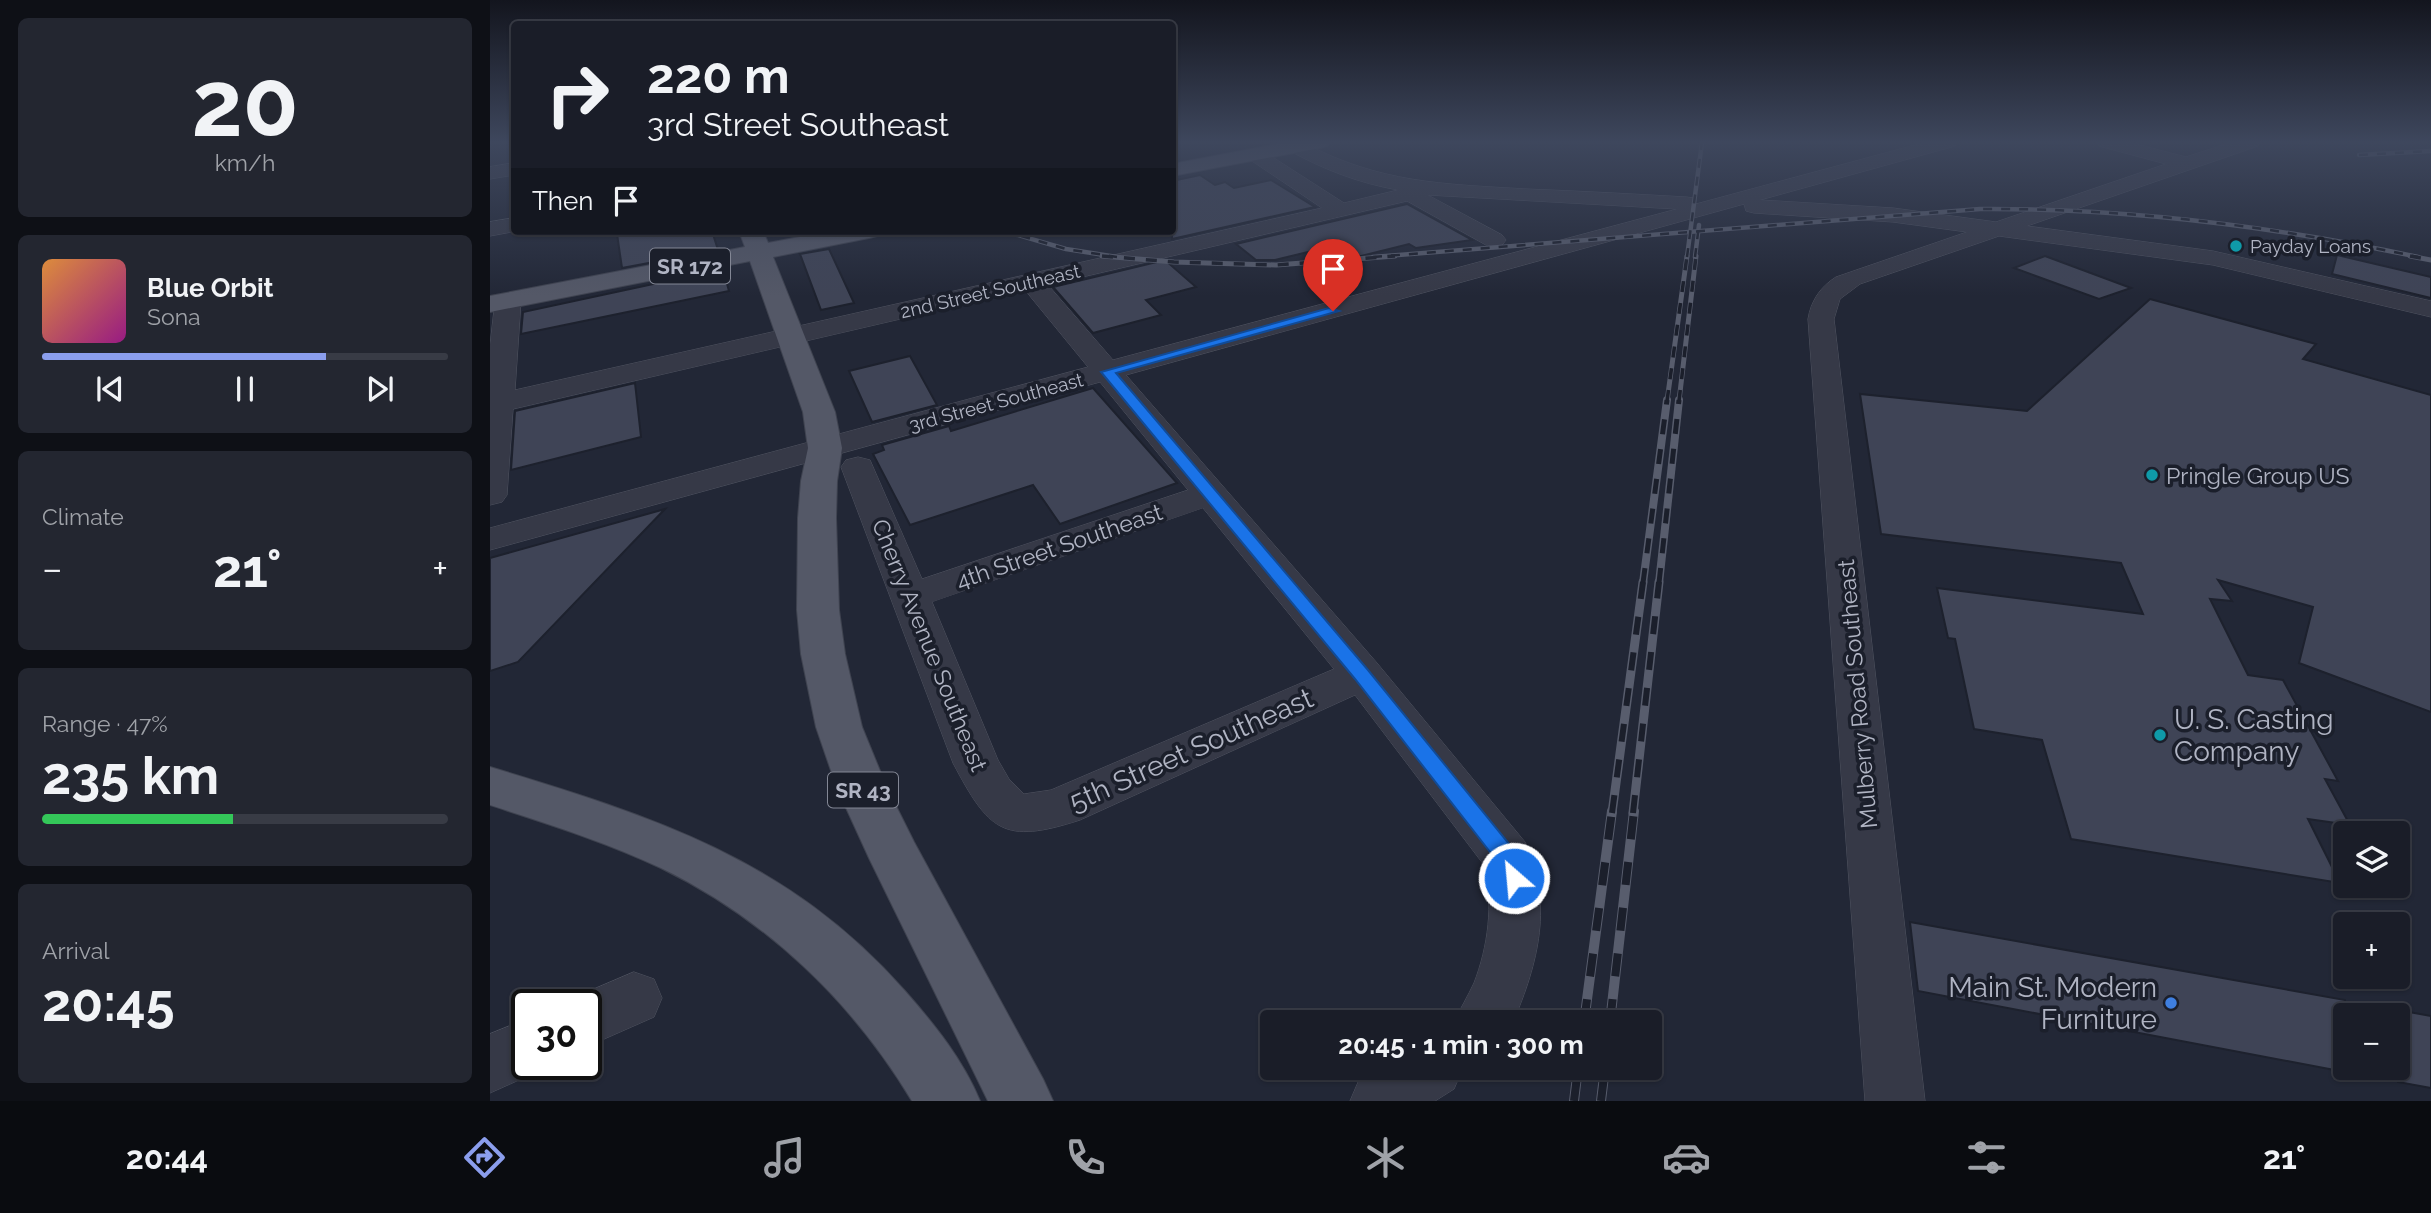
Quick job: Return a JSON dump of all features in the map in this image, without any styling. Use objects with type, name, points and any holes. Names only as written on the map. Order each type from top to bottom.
[{"type":"main road","name":"SR 172","points":[[499,303],[754,242],[827,235]]},
{"type":"main road","name":"Cherry Avenue Southeast","points":[[754,242],[819,412],[842,457],[819,481],[817,506],[818,610],[823,654],[839,727],[862,788],[895,858],[1021,1101]]},
{"type":"main road","points":[[490,786],[629,832],[705,865],[758,896],[812,937],[853,976],[894,1024],[948,1101]]},
{"type":"street","points":[[1315,193],[1340,210]]},
{"type":"street","name":"2nd Street Southeast","points":[[495,404],[1409,193]]},
{"type":"street","points":[[1423,193],[1494,240]]},
{"type":"street","points":[[1470,193],[1829,210],[1997,229],[2228,260],[2431,309]]},
{"type":"street","name":"3rd Street Southeast","points":[[490,539],[842,457],[1108,372],[1762,193]]},
{"type":"street","points":[[1795,193],[1796,197],[1829,210]]},
{"type":"street","points":[[1997,229],[2102,193]]},
{"type":"street","points":[[490,229],[511,226]]},
{"type":"street","name":"Mulberry Road Southeast","points":[[1895,1101],[1821,319],[1823,304],[1832,291],[1851,279],[1997,229]]},
{"type":"street","points":[[1031,281],[1362,674],[1507,857],[1517,899],[1510,945],[1488,1010]]},
{"type":"street","points":[[490,495],[499,303]]},
{"type":"street","name":"Cherry Avenue Southeast","points":[[842,457],[908,597],[976,763],[999,801],[1017,814]]},
{"type":"street","name":"4th Street Southeast","points":[[908,597],[1210,494]]},
{"type":"street","name":"5th Street Southeast","points":[[1017,814],[1038,813],[1063,806],[1362,674]]},
{"type":"street","points":[[490,1064],[511,1054]]},
{"type":"street","points":[[1380,1101],[1414,1080]]},
{"type":"building","points":[[1176,193],[1293,193],[1315,207],[1172,239],[1172,235],[1176,235]]},
{"type":"building","points":[[1407,204],[1472,240],[1416,248],[1409,244],[1357,257],[1333,258],[1320,249],[1275,260],[1256,260],[1236,244]]},
{"type":"building","points":[[617,235],[713,235],[718,250],[622,268]]},
{"type":"building","points":[[829,249],[854,303],[821,310],[800,254]]},
{"type":"building","points":[[2337,255],[2431,277],[2431,298],[2332,274]]},
{"type":"building","points":[[2045,256],[2131,288],[2099,299],[2014,268]]},
{"type":"building","points":[[1165,260],[1196,287],[1146,300],[1161,315],[1093,333],[1053,287]]},
{"type":"building","points":[[723,269],[729,291],[521,334],[523,312]]},
{"type":"building","points":[[2150,299],[2316,344],[2303,359],[2431,395],[2431,712],[2299,663],[2313,607],[2218,580],[2232,601],[2210,599],[2248,675],[2283,680],[2338,781],[2325,779],[2348,821],[2333,823],[2308,819],[2333,869],[2333,882],[2071,839],[2042,740],[1974,729],[1955,639],[1948,638],[1937,588],[2143,614],[2121,563],[1881,534],[1860,394],[2027,411]]},
{"type":"building","points":[[910,356],[937,405],[872,422],[849,371]]},
{"type":"building","points":[[635,383],[641,437],[511,470],[515,411]]},
{"type":"building","points":[[1093,388],[1177,483],[1060,524],[1033,485],[910,525],[873,454],[884,450],[882,445],[949,426],[951,431]]},
{"type":"building","points":[[665,509],[518,662],[490,671],[490,558]]},
{"type":"building","name":"Main St. Modern Furniture","points":[[1910,922],[2345,1000],[2345,1003],[2333,1003],[2333,1070],[1918,991]]},
{"type":"building","points":[[2410,1012],[2431,1016],[2431,1088],[2398,1082],[2410,1080]]},
{"type":"railway","points":[[1690,232],[1695,193]]},
{"type":"railway","points":[[1698,231],[1980,209],[2036,210],[2201,221],[2309,236],[2418,257]]},
{"type":"railway","points":[[1698,231],[1699,225]]},
{"type":"railway","points":[[1690,232],[1698,231]]},
{"type":"railway","points":[[1695,257],[1698,231]]},
{"type":"railway","points":[[1373,257],[1690,232]]},
{"type":"railway","points":[[1687,257],[1690,232]]},
{"type":"railway","points":[[1018,235],[1066,249],[1117,257]]},
{"type":"railway","points":[[1102,256],[1174,262],[1276,265],[1395,256]]},
{"type":"railway","points":[[1667,401],[1687,256]]},
{"type":"railway","points":[[1679,401],[1696,256]]},
{"type":"railway","points":[[2410,256],[2431,260]]},
{"type":"railway","points":[[1643,583],[1667,400]]},
{"type":"railway","points":[[1659,583],[1679,400]]},
{"type":"railway","points":[[1612,813],[1643,582]]},
{"type":"railway","points":[[1633,813],[1659,582]]},
{"type":"railway","points":[[1586,1010],[1612,811]]},
{"type":"railway","points":[[1611,1010],[1634,811]]},
{"type":"railway","points":[[1574,1101],[1577,1080]]},
{"type":"railway","points":[[1601,1101],[1604,1080]]},
{"type":"place","name":"Payday Loans","points":[[2236,246]]},
{"type":"place","name":"Pringle Group US","points":[[2152,475]]},
{"type":"place","name":"U. S. Casting Company","points":[[2160,735]]},
{"type":"place","name":"Main St. Modern Furniture","points":[[2171,1003]]},
{"type":"route","points":[[1333,311],[1108,372],[1362,674],[1507,857],[1514,878]]}]
